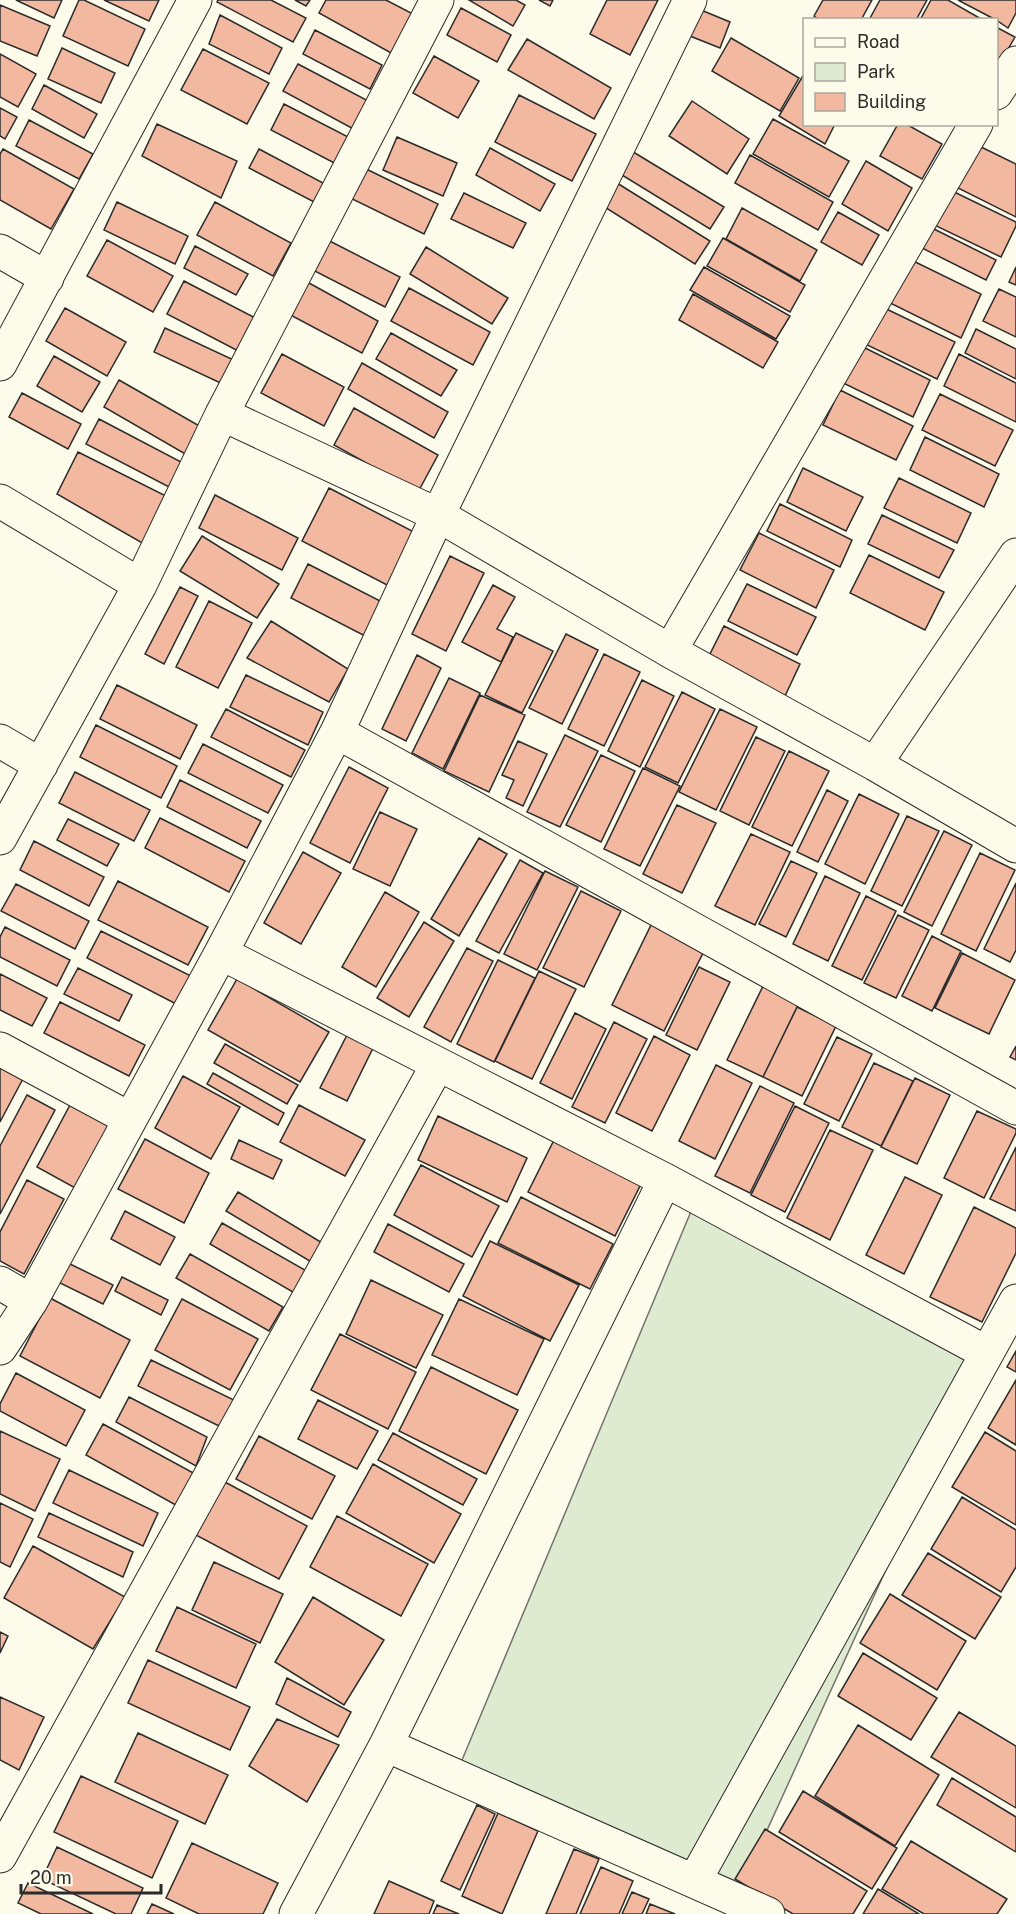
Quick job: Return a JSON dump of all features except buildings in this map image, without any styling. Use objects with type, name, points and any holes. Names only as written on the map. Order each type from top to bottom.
[{"type":"street","points":[[0,364],[195,0]]},
{"type":"street","points":[[0,838],[140,585],[222,414],[437,0]]},
{"type":"street","points":[[0,1348],[31,1301],[221,953],[337,732],[438,515],[690,0]]},
{"type":"street","points":[[998,90],[1016,63]]},
{"type":"street","points":[[670,651],[975,126]]},
{"type":"street","points":[[0,251],[47,278]]},
{"type":"street","points":[[222,414],[438,515],[670,651],[875,764],[1016,846]]},
{"type":"street","points":[[0,501],[140,585]]},
{"type":"street","points":[[875,764],[1016,555]]},
{"type":"street","points":[[337,732],[1016,1108]]},
{"type":"street","points":[[0,741],[41,765]]},
{"type":"street","points":[[221,953],[665,1180],[987,1353]]},
{"type":"street","points":[[0,1049],[130,1119]]},
{"type":"street","points":[[0,1856],[438,1064]]},
{"type":"street","points":[[296,1914],[386,1745],[665,1180]]},
{"type":"street","points":[[0,1283],[31,1301]]},
{"type":"street","points":[[695,1880],[1016,1301]]},
{"type":"street","points":[[386,1745],[768,1914]]},
{"type":"green space","points":[[697,1197],[985,1353],[736,1898],[457,1772]]}]
